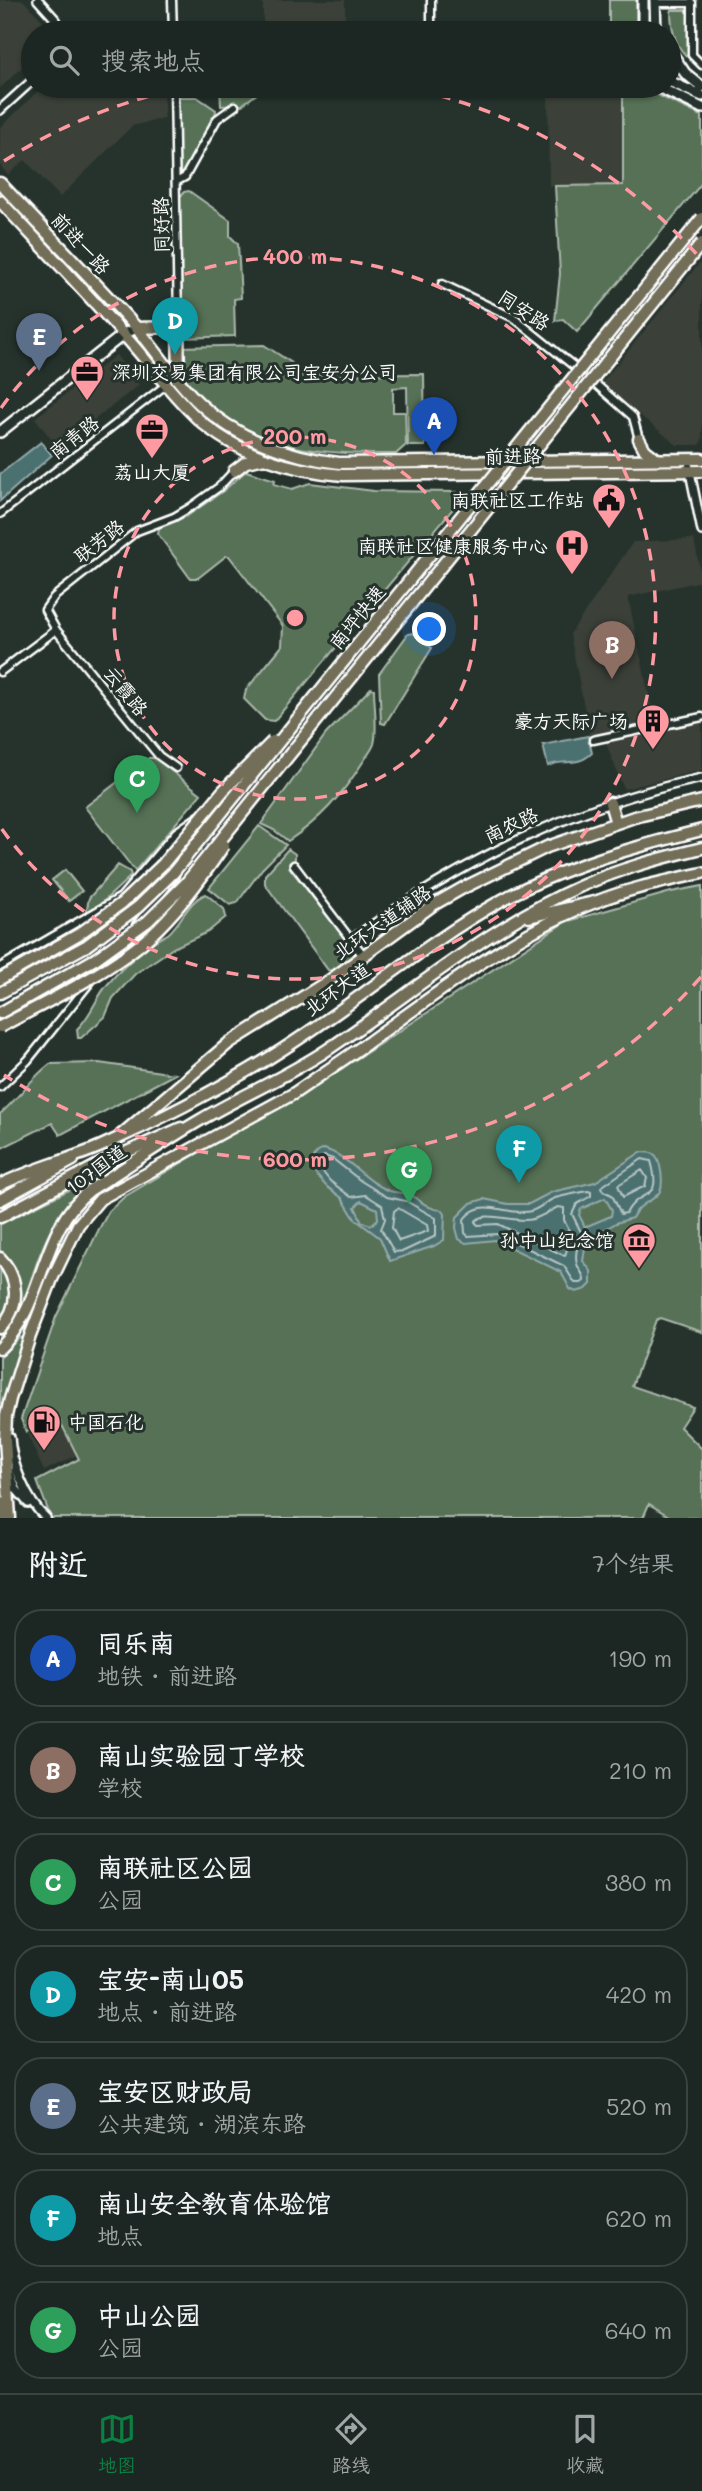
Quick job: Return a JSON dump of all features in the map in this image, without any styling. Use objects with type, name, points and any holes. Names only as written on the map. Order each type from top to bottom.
[{"type":"main road","points":[[642,21],[643,0]]},
{"type":"main road","points":[[655,4],[660,21]]},
{"type":"main road","points":[[681,67],[702,87]]},
{"type":"main road","points":[[681,86],[702,96]]},
{"type":"main road","points":[[681,98],[702,108]]},
{"type":"main road","name":"前进一路","points":[[0,183],[136,328]]},
{"type":"main road","name":"前进一路","points":[[0,201],[124,334]]},
{"type":"main road","name":"南坪快速","points":[[0,993],[86,946],[138,907],[173,873],[702,218]]},
{"type":"main road","name":"南坪快速","points":[[0,1013],[95,959],[148,920],[186,883],[702,243]]},
{"type":"main road","points":[[0,432],[124,334],[136,328],[174,327],[178,324]]},
{"type":"main road","points":[[178,324],[180,382]]},
{"type":"main road","name":"前进路","points":[[136,328],[180,382],[211,413],[248,436],[307,459],[339,463],[702,459]]},
{"type":"main road","name":"前进路","points":[[124,334],[203,423],[230,441],[266,458],[313,472],[344,475],[702,471]]},
{"type":"main road","points":[[203,423],[211,422],[211,413]]},
{"type":"main road","points":[[220,435],[217,431],[218,425],[227,424]]},
{"type":"main road","points":[[639,439],[645,450],[658,460]]},
{"type":"main road","points":[[626,460],[637,450],[639,439]]},
{"type":"main road","points":[[230,441],[237,456],[234,471]]},
{"type":"main road","points":[[234,471],[246,462],[266,458]]},
{"type":"main road","points":[[0,979],[79,934],[122,903],[163,864],[232,781],[292,725]]},
{"type":"main road","name":"北环大道辅路","points":[[118,1137],[229,1043],[364,956],[433,905],[547,847],[616,823],[702,801]]},
{"type":"main road","points":[[610,803],[616,823]]},
{"type":"main road","points":[[0,1027],[102,970],[147,939],[192,889],[226,843],[245,811]]},
{"type":"main road","name":"北环大道","points":[[97,1147],[215,1089],[270,1057],[421,950],[503,900],[576,867],[623,851],[702,830]]},
{"type":"main road","points":[[0,1217],[102,1163],[204,1118],[268,1085],[326,1051],[515,920],[582,885],[629,868],[702,848]]},
{"type":"main road","points":[[515,920],[702,873]]},
{"type":"main road","points":[[10,1518],[6,1416],[30,1336],[52,1279],[78,1226],[100,1199],[293,1094],[500,951],[536,930],[598,901]]},
{"type":"main road","name":"107国道","points":[[0,1348],[17,1329],[27,1311],[62,1222],[74,1204],[90,1190],[204,1118]]},
{"type":"main road","name":"107国道","points":[[0,1185],[42,1172],[97,1147]]},
{"type":"main road","points":[[0,1200],[42,1172]]},
{"type":"main road","points":[[0,1258],[10,1269],[16,1294],[10,1314],[0,1328]]},
{"type":"main road","points":[[0,1502],[3,1518]]},
{"type":"street","points":[[38,0],[56,21]]},
{"type":"street","points":[[172,0],[173,21]]},
{"type":"street","points":[[431,0],[431,21]]},
{"type":"street","points":[[655,4],[692,3],[692,55],[702,65]]},
{"type":"street","points":[[0,110],[21,91]]},
{"type":"street","points":[[174,98],[176,182]]},
{"type":"street","name":"同好路","points":[[178,324],[176,182],[185,177],[217,119],[235,106]]},
{"type":"street","name":"同安路","points":[[442,284],[514,318],[633,417],[639,439]]},
{"type":"street","name":"南青路","points":[[0,514],[167,384]]},
{"type":"street","points":[[687,460],[702,531]]},
{"type":"street","name":"联芳路","points":[[56,630],[45,610],[54,597],[137,531],[191,508],[219,487],[234,471]]},
{"type":"street","points":[[0,1087],[28,1060],[468,509]]},
{"type":"street","points":[[0,672],[56,630]]},
{"type":"street","name":"云霞路","points":[[56,630],[159,756],[176,768]]},
{"type":"street","points":[[593,740],[702,717]]},
{"type":"street","name":"南农路","points":[[351,940],[413,897],[477,859],[526,835],[610,803],[702,778]]},
{"type":"street","points":[[0,967],[121,897],[187,824],[236,800]]},
{"type":"street","points":[[294,865],[364,956]]},
{"type":"street","points":[[10,1437],[15,1461],[29,1498],[37,1510]]},
{"type":"street","points":[[8,1464],[16,1489],[46,1518]]},
{"type":"shaded area","points":[[0,0],[23,0],[43,21],[21,21],[21,68],[0,88]]},
{"type":"shaded area","points":[[263,0],[345,0],[345,21],[263,21]]},
{"type":"shaded area","points":[[31,98],[164,98],[164,118],[132,126],[60,197],[25,160],[8,175],[0,165],[0,128]]},
{"type":"shaded area","points":[[548,98],[623,98],[623,186],[549,186]]},
{"type":"shaded area","points":[[702,260],[702,439],[700,445],[677,445],[601,384]]},
{"type":"shaded area","name":"深圳交易集团有限公司宝安分公司","points":[[116,355],[139,385],[58,448],[35,418]]},
{"type":"shaded area","points":[[694,539],[702,581],[628,597],[655,724],[590,738],[570,634],[633,542]]},
{"type":"shaded area","points":[[702,720],[702,770],[624,789],[605,741]]},
{"type":"shaded area","points":[[58,1417],[77,1455],[44,1471],[26,1432]]},
{"type":"green space","points":[[609,0],[636,0],[636,21],[609,21]]},
{"type":"green space","points":[[671,10],[690,10],[690,59],[681,49],[681,21],[672,21]]},
{"type":"green space","points":[[198,98],[216,110],[183,174],[178,174],[176,99]]},
{"type":"green space","points":[[221,98],[251,98],[242,105],[221,106]]},
{"type":"green space","points":[[623,98],[664,98],[702,116],[702,183],[577,332],[563,319],[555,321],[560,274],[555,186],[623,185]]},
{"type":"green space","points":[[189,191],[230,220],[230,236],[238,244],[241,298],[234,299],[235,336],[183,338],[179,198]]},
{"type":"green space","points":[[264,345],[292,363],[293,375],[424,374],[425,446],[408,446],[407,387],[393,388],[393,412],[405,412],[406,445],[396,454],[370,454],[318,451],[267,440],[221,416],[184,382],[180,347]]},
{"type":"green space","points":[[246,471],[275,480],[274,484],[292,489],[310,483],[374,491],[457,492],[462,498],[274,721],[265,720],[244,699],[246,690],[282,646],[283,626],[229,556],[198,578],[190,578],[158,534],[159,528],[187,516]]},
{"type":"green space","points":[[414,633],[432,648],[385,724],[381,723],[379,674],[408,634]]},
{"type":"green space","points":[[371,688],[374,689],[376,717],[374,744],[338,796],[288,841],[261,824],[326,734]]},
{"type":"green space","points":[[149,758],[155,758],[201,794],[135,871],[85,807]]},
{"type":"green space","points":[[259,826],[286,845],[262,869],[237,903],[230,905],[209,888]]},
{"type":"green space","points":[[288,849],[295,854],[289,867],[354,950],[354,956],[335,971],[328,970],[265,884],[265,875]]},
{"type":"green space","points":[[118,865],[130,872],[131,876],[91,913],[86,913],[89,898]]},
{"type":"green space","points":[[65,870],[82,891],[69,901],[52,880]]},
{"type":"green space","points":[[702,886],[702,1332],[660,1318],[656,1320],[632,1386],[693,1407],[680,1427],[702,1449],[702,1518],[672,1518],[649,1504],[643,1518],[51,1518],[37,1481],[79,1459],[58,1417],[26,1432],[21,1419],[56,1317],[109,1211],[124,1197],[363,1055],[565,922]]},
{"type":"green space","points":[[206,894],[224,909],[226,917],[208,932],[173,948],[135,974],[113,998],[105,1017],[78,1038],[77,1029],[112,979],[153,942],[169,933],[190,906]]},
{"type":"green space","points":[[99,1063],[175,1074],[60,1135],[52,1123],[0,1149],[0,1114],[43,1069],[50,1064]]},
{"type":"green space","points":[[85,1182],[86,1185],[60,1213],[42,1250],[21,1307],[13,1322],[0,1336],[0,1224]]},
{"type":"green space","points":[[20,1337],[26,1340],[1,1422],[0,1446],[0,1357]]},
{"type":"water","points":[[41,442],[52,455],[0,501],[0,474]]},
{"type":"water","points":[[588,736],[592,753],[586,758],[548,766],[543,745]]},
{"type":"water","points":[[321,1150],[333,1152],[381,1187],[407,1194],[432,1208],[442,1210],[445,1214],[444,1240],[390,1261],[380,1238],[355,1219],[342,1198],[326,1186],[312,1170],[312,1160]],"holes":[[[361,1201],[377,1209],[378,1219],[371,1225],[362,1222],[355,1207]]]},
{"type":"water","points":[[641,1152],[654,1154],[659,1162],[662,1179],[658,1194],[637,1210],[632,1218],[616,1223],[586,1241],[583,1261],[591,1271],[591,1284],[586,1289],[576,1292],[570,1289],[561,1272],[495,1240],[466,1243],[459,1239],[457,1217],[471,1203],[484,1199],[508,1204],[529,1204],[552,1192],[595,1182]],"holes":[[[605,1198],[612,1210],[611,1216],[585,1227],[579,1215],[581,1209]]]},
{"type":"place","name":"宝安-南山05","points":[[175,355]]},
{"type":"place","name":"宝安区财政局","points":[[39,371]]},
{"type":"place","name":"深圳交易集团有限公司宝安分公司","points":[[87,402]]},
{"type":"place","name":"同乐南","points":[[434,455]]},
{"type":"place","name":"荔山大厦","points":[[152,460]]},
{"type":"place","name":"南联社区工作站","points":[[609,530]]},
{"type":"place","name":"南联社区健康服务中心","points":[[572,576]]},
{"type":"place","name":"南山实验园丁学校","points":[[612,679]]},
{"type":"place","name":"豪方天际广场","points":[[653,751]]},
{"type":"place","name":"南联社区公园","points":[[137,813]]},
{"type":"place","name":"南山安全教育体验馆","points":[[519,1183]]},
{"type":"place","name":"中山公园","points":[[409,1204]]},
{"type":"place","name":"孙中山纪念馆","points":[[639,1270]]},
{"type":"place","name":"中国石化","points":[[44,1452]]}]
